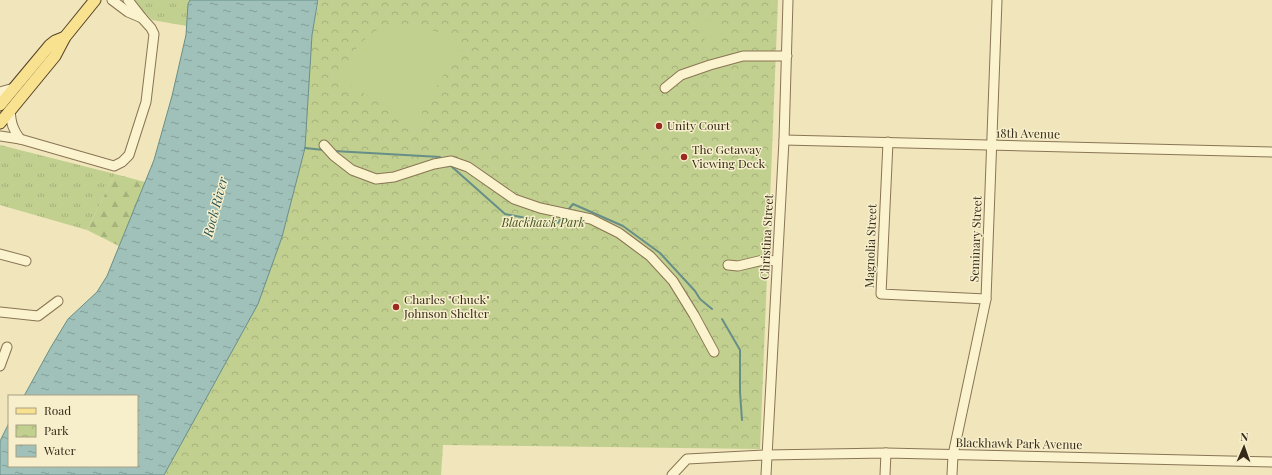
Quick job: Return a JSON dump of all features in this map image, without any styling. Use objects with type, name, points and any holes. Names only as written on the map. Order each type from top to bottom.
[{"type":"main road","points":[[0,123],[55,56],[65,36],[95,0]]},
{"type":"main road","points":[[0,105],[50,45],[65,36]]},
{"type":"street","points":[[112,0],[128,12],[142,18]]},
{"type":"street","points":[[0,136],[20,139],[114,166],[122,162],[129,155],[146,102],[154,34],[152,28],[128,0]]},
{"type":"street","name":"Christina Street","points":[[766,475],[784,140],[788,0]]},
{"type":"street","name":"Seminary Street","points":[[952,475],[953,455],[986,299],[997,0]]},
{"type":"street","points":[[664,88],[681,75],[743,56],[787,56]]},
{"type":"street","points":[[0,92],[14,88]]},
{"type":"street","points":[[10,110],[10,121],[13,130],[20,139]]},
{"type":"street","name":"18th Avenue","points":[[784,140],[1272,152]]},
{"type":"street","name":"Magnolia Street","points":[[888,142],[881,294],[986,299]]},
{"type":"street","points":[[324,145],[334,156],[352,170],[376,179],[394,177],[451,160],[468,167],[514,199],[540,208],[591,219],[619,233],[650,256],[673,281],[714,352]]},
{"type":"street","points":[[0,254],[26,261]]},
{"type":"street","points":[[728,265],[738,266],[763,260],[777,261]]},
{"type":"street","points":[[0,312],[38,316],[58,301]]},
{"type":"street","points":[[0,366],[7,347]]},
{"type":"street","points":[[885,475],[886,453]]},
{"type":"street","name":"Blackhawk Park Avenue","points":[[672,475],[687,460],[766,456],[886,453],[1272,462]]},
{"type":"green space","points":[[132,0],[190,0],[188,4],[187,26],[152,20]]},
{"type":"green space","name":"Blackhawk Park","points":[[319,0],[778,0],[760,449],[443,445],[441,475],[164,475],[258,304],[282,237],[305,148],[312,35]]},
{"type":"green space","points":[[717,18],[722,46],[706,48],[701,21]]},
{"type":"green space","points":[[396,24],[422,27],[446,36],[460,47],[422,112],[424,121],[421,125],[410,127],[406,118],[341,80],[348,61],[360,44],[376,30]]},
{"type":"green space","name":"Unity Court","points":[[654,110],[675,131],[664,143],[643,121]]},
{"type":"green space","points":[[0,145],[115,174],[87,230],[0,205]]},
{"type":"green space","points":[[115,174],[145,182],[119,246],[87,230]]},
{"type":"water","name":"Rock River","points":[[190,0],[318,0],[312,35],[305,148],[282,237],[258,304],[164,475],[0,475],[0,441],[8,425],[8,467],[138,467],[138,395],[25,395],[68,319],[97,292],[107,276],[154,160],[172,96],[186,35],[188,4]]},
{"type":"waterway","points":[[305,148],[324,150]]},
{"type":"waterway","points":[[334,151],[440,157]]},
{"type":"waterway","points":[[451,166],[505,214],[557,224],[564,215]]},
{"type":"waterway","points":[[568,210],[573,204],[623,226],[660,253],[695,291],[700,299],[712,309]]},
{"type":"waterway","points":[[722,319],[740,350],[742,420]]},
{"type":"place","name":"Unity Court","points":[[659,126]]},
{"type":"place","name":"The Getaway Viewing Deck","points":[[684,157]]},
{"type":"place","name":"Charles \"Chuck\" Johnson Shelter","points":[[396,307]]}]
